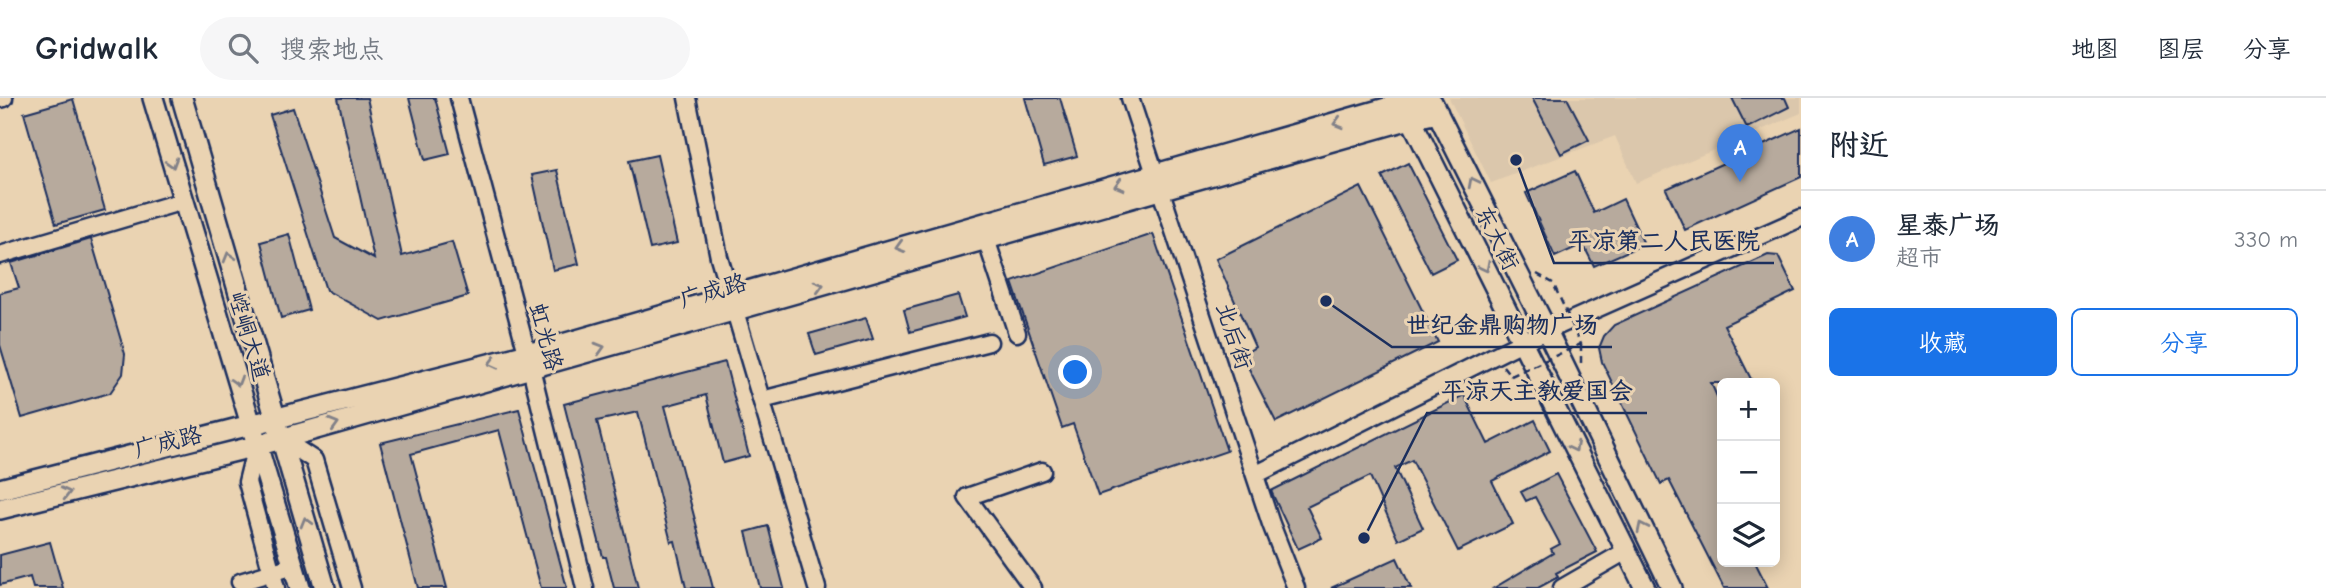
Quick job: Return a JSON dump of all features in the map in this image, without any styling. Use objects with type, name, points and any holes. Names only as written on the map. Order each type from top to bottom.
[{"type":"main road","name":"崆峒大道","points":[[153,98],[300,588]]},
{"type":"main road","name":"崆峒大道","points":[[182,98],[326,588]]},
{"type":"main road","name":"广成路","points":[[733,302],[986,239],[1158,182],[1409,105],[1434,106]]},
{"type":"main road","name":"东大街","points":[[1409,105],[1522,342],[1645,588]]},
{"type":"main road","name":"东大街","points":[[1434,106],[1672,588]]},
{"type":"main road","name":"广成路","points":[[0,509],[282,439],[529,361],[1158,182]]},
{"type":"main road","name":"广成路","points":[[0,489],[250,424],[529,361]]},
{"type":"street","name":"虹光路","points":[[459,98],[529,361],[585,588]]},
{"type":"street","points":[[687,98],[719,257],[817,588]]},
{"type":"street","name":"北后街","points":[[1130,98],[1271,524],[1296,588]]},
{"type":"street","points":[[0,255],[183,201]]},
{"type":"street","points":[[1255,475],[1522,342],[1799,223]]},
{"type":"street","points":[[986,239],[1017,333]]},
{"type":"street","points":[[762,400],[989,342]]},
{"type":"street","points":[[282,439],[314,460],[352,588]]},
{"type":"street","points":[[256,446],[247,482],[274,581]]},
{"type":"street","points":[[1033,588],[967,497],[1042,471]]},
{"type":"street","points":[[1562,588],[1626,551]]},
{"type":"street","points":[[240,582],[274,581],[293,566]]},
{"type":"path","points":[[1511,376],[1581,344],[1553,284]]},
{"type":"shaded area","points":[[1449,98],[1801,98],[1801,113],[1636,183],[1615,136],[1491,183]]},
{"type":"building","points":[[338,98],[367,98],[402,256],[452,242],[468,296],[382,321],[326,290],[270,115],[293,108],[335,238],[374,259]]},
{"type":"building","points":[[409,98],[435,98],[450,154],[425,160]]},
{"type":"building","points":[[1025,98],[1060,98],[1077,156],[1044,165]]},
{"type":"building","points":[[1532,98],[1567,98],[1589,140],[1561,154]]},
{"type":"building","points":[[1732,98],[1785,98],[1789,107],[1747,128]]},
{"type":"building","points":[[73,99],[105,210],[56,224],[24,113]]},
{"type":"building","points":[[1801,128],[1801,177],[1685,230],[1666,189]]},
{"type":"building","points":[[657,155],[677,243],[650,249],[629,161]]},
{"type":"building","points":[[1408,163],[1457,260],[1431,273],[1382,176]]},
{"type":"building","points":[[557,170],[579,264],[553,270],[532,175]]},
{"type":"building","points":[[1575,171],[1594,213],[1623,199],[1644,244],[1594,266],[1583,244],[1555,257],[1526,193]]},
{"type":"building","points":[[1361,187],[1438,342],[1276,422],[1242,355],[1255,347],[1216,259]]},
{"type":"building","points":[[289,234],[309,310],[281,318],[261,242]]},
{"type":"building","points":[[1153,234],[1227,451],[1098,495],[1073,424],[1062,428],[1012,282]]},
{"type":"building","points":[[91,239],[125,354],[123,374],[110,393],[22,418],[0,345],[0,293],[19,288],[11,263]]},
{"type":"building","points":[[1768,255],[1778,256],[1795,291],[1724,325],[1750,378],[1717,378],[1717,383],[1711,383],[1717,397],[1717,567],[1758,567],[1768,588],[1724,588],[1669,480],[1661,484],[1602,362],[1599,348],[1604,336],[1614,325]]},
{"type":"building","points":[[958,295],[965,317],[910,332],[904,310]]},
{"type":"building","points":[[866,318],[873,339],[816,355],[809,334]]},
{"type":"building","points":[[725,362],[749,456],[723,463],[706,395],[665,406],[713,588],[686,588],[675,541],[671,542],[638,412],[597,421],[638,588],[614,588],[606,557],[603,557],[564,404]]},
{"type":"building","points":[[1464,395],[1488,444],[1535,420],[1550,451],[1492,481],[1513,524],[1458,551],[1412,460],[1395,468],[1423,528],[1398,540],[1370,476],[1307,507],[1322,538],[1298,549],[1271,491]]},
{"type":"building","points":[[519,409],[567,588],[541,588],[499,430],[411,454],[447,588],[418,588],[380,443]]},
{"type":"building","points":[[1556,474],[1597,552],[1556,573],[1558,577],[1538,588],[1494,588],[1553,553],[1551,549],[1560,544],[1535,497],[1526,501],[1521,492]]},
{"type":"building","points":[[768,526],[784,588],[760,588],[746,532]]},
{"type":"building","points":[[50,542],[63,588],[33,588],[30,577],[0,585],[0,555]]},
{"type":"building","points":[[1397,558],[1411,588],[1331,588]]},
{"type":"place","name":"平凉第二人民医院","points":[[1516,160]]},
{"type":"place","name":"星泰广场","points":[[1740,182]]},
{"type":"place","name":"世纪金鼎购物广场","points":[[1326,301]]},
{"type":"place","name":"平涼天主教爱国会","points":[[1364,538]]}]
